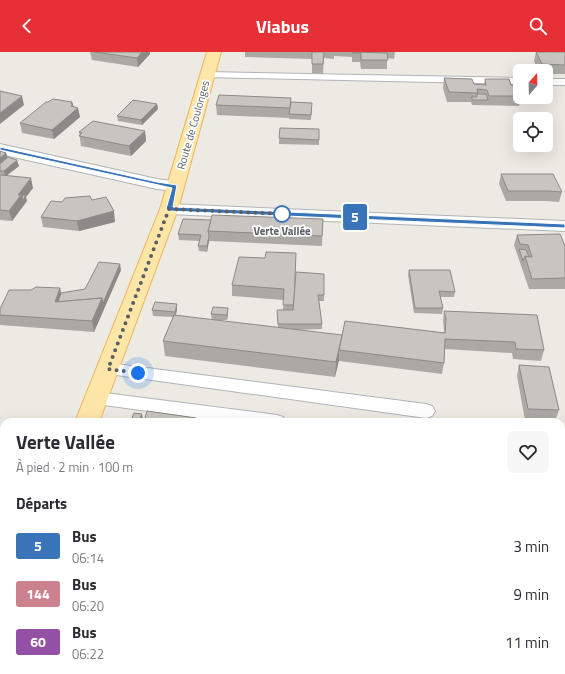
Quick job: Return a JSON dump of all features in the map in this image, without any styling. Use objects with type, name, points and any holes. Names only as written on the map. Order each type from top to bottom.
[{"type":"main road","name":"Route de Coulonges","points":[[89,418],[169,209],[214,52]]},
{"type":"street","points":[[0,149],[150,182],[175,186]]},
{"type":"street","points":[[169,209],[565,226]]},
{"type":"lane","points":[[208,75],[513,81]]},
{"type":"lane","points":[[553,82],[565,82]]},
{"type":"lane","points":[[108,369],[426,411]]},
{"type":"lane","points":[[97,398],[247,418]]},
{"type":"building","points":[[94,52],[142,52],[137,58]]},
{"type":"building","points":[[312,52],[324,52],[323,64],[312,64]]},
{"type":"building","points":[[352,52],[387,53],[388,60],[361,60],[361,53]]},
{"type":"building","points":[[536,52],[565,52],[565,65],[542,64]]},
{"type":"building","points":[[444,78],[472,79],[474,84],[486,85],[485,79],[509,79],[511,85],[513,85],[513,96],[489,96],[487,90],[477,89],[478,93],[449,92]]},
{"type":"building","points":[[0,91],[22,96],[0,113]]},
{"type":"building","points":[[477,94],[486,94],[488,100],[473,100],[471,97],[477,97]]},
{"type":"building","points":[[219,95],[291,98],[290,108],[216,105]]},
{"type":"building","points":[[53,99],[72,102],[71,104],[73,104],[71,106],[78,108],[52,130],[20,123],[46,102]]},
{"type":"building","points":[[133,100],[157,104],[141,120],[117,116]]},
{"type":"building","points":[[291,102],[312,103],[311,115],[289,114]]},
{"type":"building","points":[[93,121],[145,131],[129,146],[79,136],[82,133],[79,132]]},
{"type":"building","points":[[280,128],[319,129],[319,140],[279,138]]},
{"type":"building","points":[[0,151],[6,153],[0,158]]},
{"type":"building","points":[[8,157],[17,160],[4,171],[0,171],[0,164]]},
{"type":"building","points":[[501,174],[553,174],[562,192],[508,191]]},
{"type":"building","points":[[1,175],[31,178],[18,195],[21,195],[9,211],[0,210]]},
{"type":"building","points":[[90,196],[92,200],[106,197],[114,211],[77,221],[41,217],[51,201],[62,202],[65,198]]},
{"type":"building","points":[[212,215],[323,219],[322,236],[208,231]]},
{"type":"building","points":[[183,219],[211,220],[208,231],[209,236],[207,246],[198,246],[201,235],[178,234]]},
{"type":"building","points":[[560,234],[565,246],[565,278],[532,279],[525,256],[532,257],[528,245],[520,244],[517,235]]},
{"type":"building","points":[[519,249],[526,250],[529,257],[525,256],[523,261]]},
{"type":"building","points":[[266,252],[296,253],[294,305],[283,305],[284,289],[232,285],[239,257],[265,258]]},
{"type":"building","points":[[99,262],[120,264],[103,303],[102,298],[58,302],[61,293],[85,289]]},
{"type":"building","points":[[409,270],[450,270],[455,292],[439,291],[443,308],[415,308]]},
{"type":"building","points":[[296,272],[324,274],[324,295],[318,295],[322,324],[278,324],[277,310],[293,310]]},
{"type":"building","points":[[36,287],[60,288],[55,302],[102,298],[92,321],[0,315],[0,309],[9,290],[31,290]]},
{"type":"building","points":[[155,302],[177,304],[175,312],[152,310]]},
{"type":"building","points":[[213,307],[228,308],[227,315],[211,314]]},
{"type":"building","points":[[444,311],[537,315],[544,350],[516,349],[515,342],[445,339],[444,363],[339,350],[345,321],[445,333],[446,319]]},
{"type":"building","points":[[174,315],[342,335],[336,362],[163,341]]},
{"type":"building","points":[[519,365],[549,367],[559,410],[528,409]]},
{"type":"building","points":[[147,411],[196,418],[145,418]]},
{"type":"building","points":[[134,413],[142,414],[140,418],[132,418]]},
{"type":"bus line","name":"5","points":[[0,149],[157,184],[175,186],[169,209],[565,226]]},
{"type":"place","name":"Verte Vallée","points":[[282,214]]},
{"type":"route","points":[[138,373],[108,369],[169,209],[286,214],[282,214]]}]
